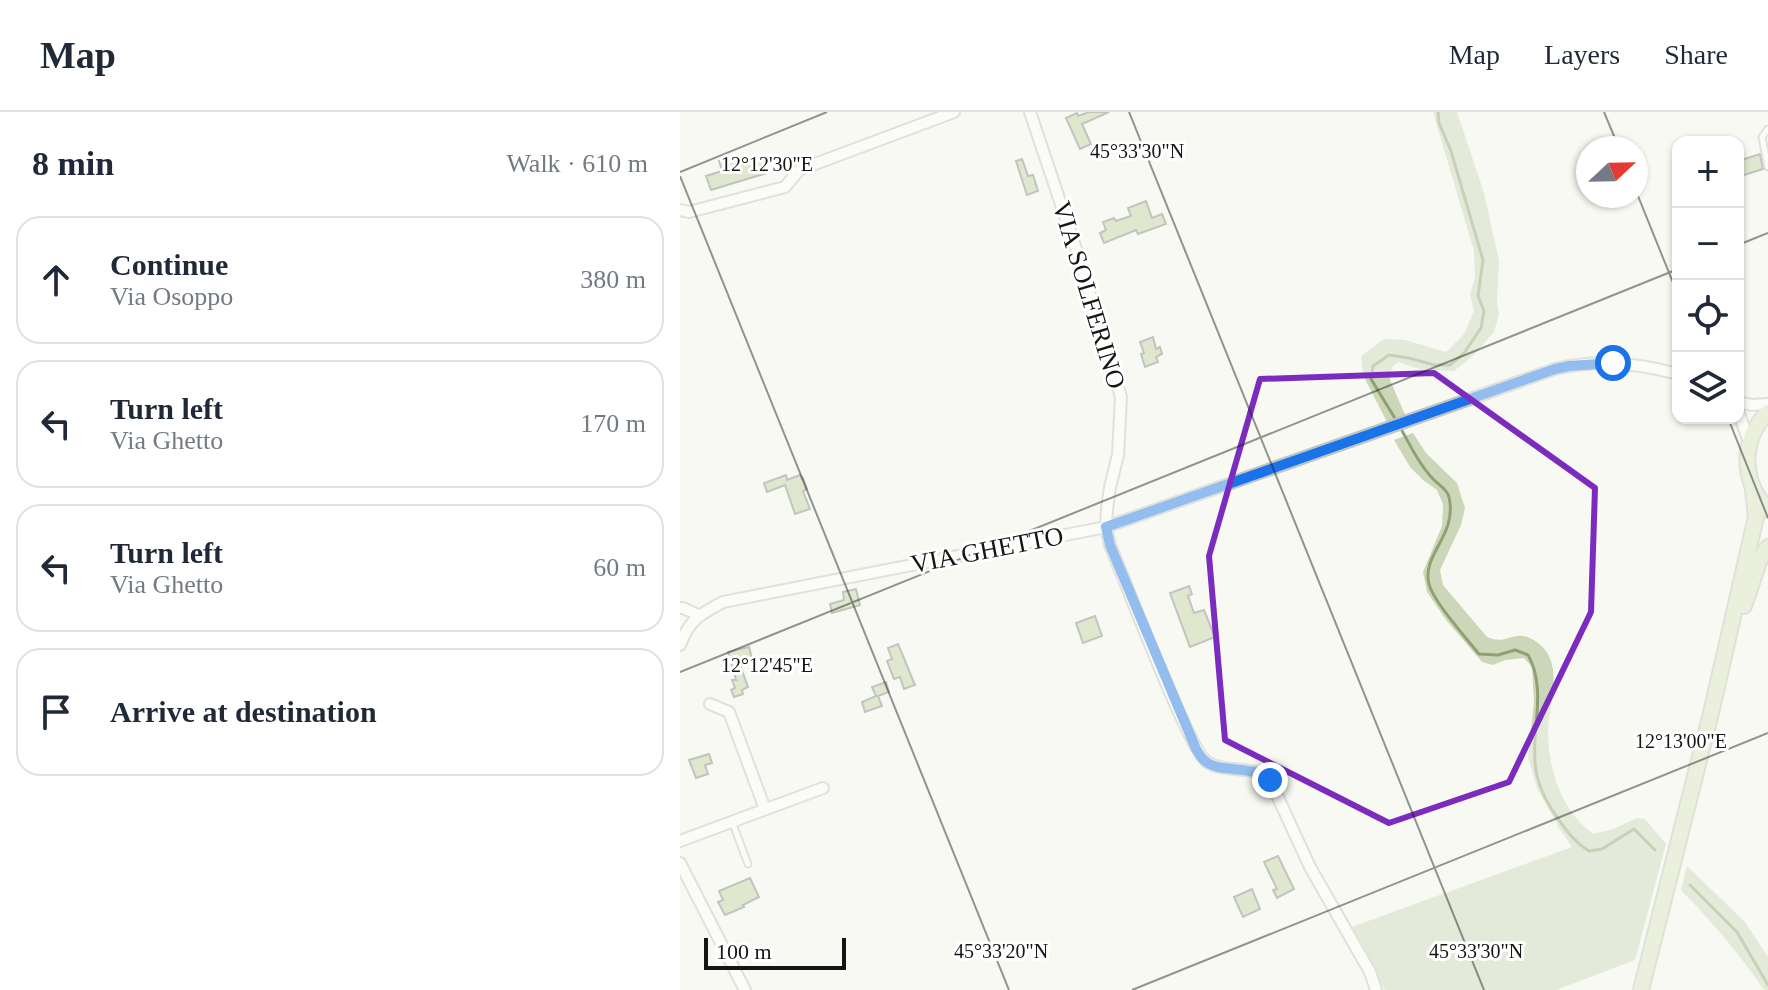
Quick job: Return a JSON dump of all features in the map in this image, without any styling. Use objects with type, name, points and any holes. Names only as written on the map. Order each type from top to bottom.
[{"type":"main road","points":[[1641,990],[1711,713],[1756,517],[1747,466],[1749,442],[1768,412]]},
{"type":"main road","points":[[1753,490],[1768,510]]},
{"type":"main road","points":[[1711,713],[1756,567],[1768,547]]},
{"type":"street","points":[[680,210],[689,212],[785,187],[799,170],[954,112]]},
{"type":"street","name":"VIA SOLFERINO","points":[[1031,113],[1121,397],[1118,455],[1110,487],[1106,527]]},
{"type":"street","name":"VIA GHETTO","points":[[698,615],[723,602],[1106,527],[1569,366],[1631,364],[1672,373]]},
{"type":"street","points":[[1744,403],[1768,404]]},
{"type":"street","points":[[1743,424],[1749,442]]},
{"type":"street","points":[[1106,527],[1110,545],[1196,749],[1205,762],[1262,773],[1270,780],[1310,867],[1370,972],[1376,990]]},
{"type":"street","points":[[680,608],[698,615],[685,632],[680,645]]},
{"type":"street","points":[[710,704],[729,712],[765,809]]},
{"type":"street","points":[[680,841],[823,788]]},
{"type":"street","points":[[680,863],[745,990]]},
{"type":"lane","points":[[1768,129],[1762,137],[1768,167]]},
{"type":"lane","points":[[732,821],[748,864]]},
{"type":"highlighted area","points":[[1434,373],[1595,488],[1591,612],[1509,782],[1389,823],[1225,740],[1209,556],[1260,379]]},
{"type":"green space","points":[[1433,112],[1457,112],[1484,193],[1499,261],[1499,314],[1494,332],[1474,355],[1454,371],[1422,370],[1398,362],[1392,367],[1390,380],[1406,417],[1388,424],[1363,375],[1361,356],[1384,339],[1405,340],[1446,352],[1464,334],[1474,311],[1470,294],[1475,278],[1474,251]]},
{"type":"green space","points":[[1413,433],[1426,453],[1457,483],[1465,508],[1461,525],[1440,570],[1443,585],[1487,637],[1501,640],[1517,636],[1530,638],[1546,651],[1551,661],[1554,684],[1549,745],[1558,788],[1572,813],[1593,834],[1637,818],[1645,819],[1666,844],[1635,960],[1556,990],[1385,990],[1346,929],[1572,847],[1537,788],[1528,756],[1534,702],[1532,667],[1524,658],[1493,665],[1482,662],[1427,592],[1423,572],[1442,526],[1443,504],[1437,490],[1410,467],[1394,440]]},
{"type":"green space","points":[[1687,866],[1745,922],[1768,957],[1768,990],[1764,990],[1725,938],[1681,890]]},
{"type":"building","points":[[1089,112],[1109,112],[1082,124],[1091,144],[1080,149],[1066,118]]},
{"type":"building","points":[[1760,154],[1763,169],[1744,175],[1744,159]]},
{"type":"building","points":[[732,157],[735,167],[762,158],[767,173],[711,190],[706,176],[722,171],[719,161]]},
{"type":"building","points":[[1022,159],[1028,176],[1033,175],[1038,191],[1027,195],[1016,161]]},
{"type":"building","points":[[1146,201],[1152,218],[1162,214],[1166,224],[1138,234],[1136,230],[1104,243],[1100,233],[1106,230],[1103,222],[1131,216],[1128,208]]},
{"type":"building","points":[[1153,337],[1156,349],[1160,347],[1162,354],[1156,357],[1158,362],[1145,367],[1140,342]]},
{"type":"building","points":[[786,475],[787,480],[800,475],[803,478],[807,489],[803,491],[810,509],[795,514],[785,485],[767,492],[764,483]]},
{"type":"building","points":[[1189,586],[1192,594],[1188,596],[1194,613],[1204,610],[1215,637],[1190,647],[1170,593]]},
{"type":"building","points":[[856,589],[860,605],[832,613],[830,604],[844,600],[843,592]]},
{"type":"building","points":[[1095,616],[1102,636],[1083,643],[1076,623]]},
{"type":"building","points":[[898,644],[915,685],[904,689],[900,677],[894,679],[887,661],[892,659],[888,648]]},
{"type":"building","points":[[749,647],[753,662],[740,665],[748,687],[742,690],[743,694],[734,697],[732,680],[736,680],[728,652]]},
{"type":"building","points":[[886,682],[889,692],[878,696],[882,706],[865,712],[862,702],[876,696],[872,687]]},
{"type":"building","points":[[709,754],[712,763],[705,765],[708,774],[696,778],[689,760]]},
{"type":"building","points":[[1278,856],[1294,889],[1277,898],[1273,890],[1277,889],[1264,862]]},
{"type":"building","points":[[750,878],[759,897],[725,915],[718,902],[723,900],[719,891]]},
{"type":"building","points":[[1252,889],[1260,909],[1243,917],[1234,897]]},
{"type":"waterway","points":[[1396,420],[1371,379],[1373,366],[1389,355],[1434,365],[1450,365],[1464,353],[1481,328],[1484,311],[1478,296],[1483,260],[1438,112]]},
{"type":"waterway","points":[[1400,427],[1423,467],[1449,497],[1449,523],[1428,573],[1432,591],[1479,654],[1498,655],[1515,650],[1528,655],[1534,669],[1538,699],[1535,761],[1537,776],[1549,805],[1569,833],[1589,851],[1602,849],[1634,829],[1655,850]]},
{"type":"waterway","points":[[1690,885],[1737,932],[1768,985]]},
{"type":"route","points":[[1270,780],[1262,773],[1205,762],[1196,749],[1110,545],[1106,527],[1555,369],[1613,363]]}]
